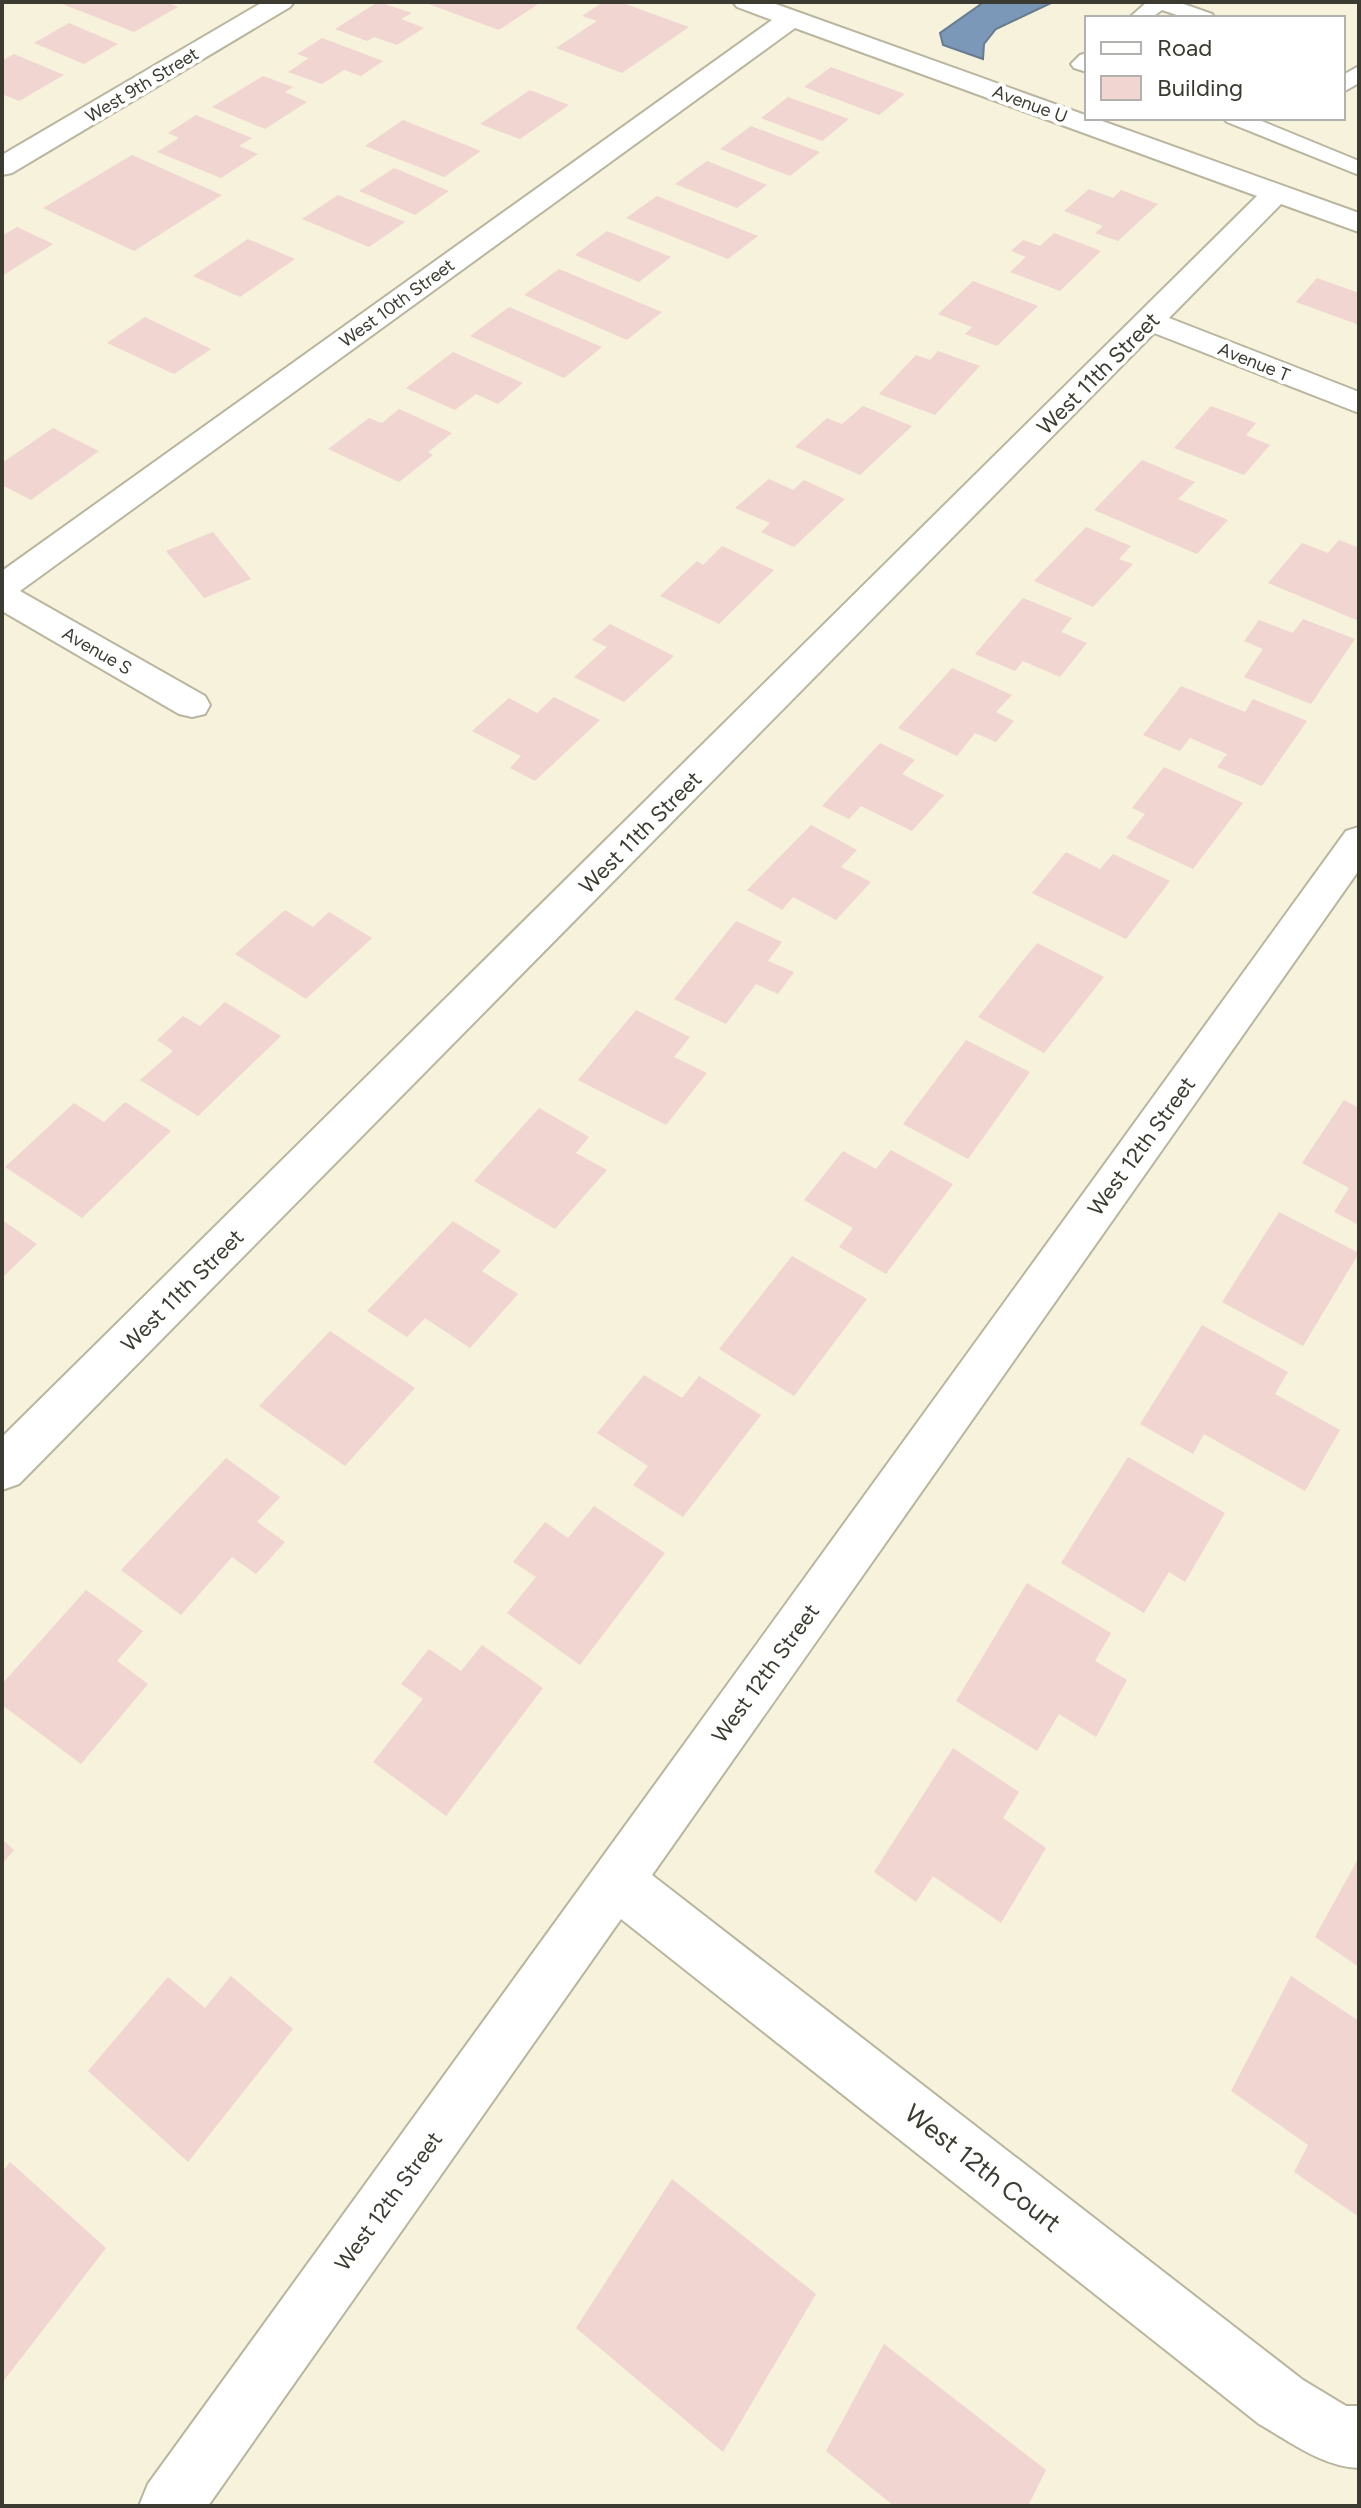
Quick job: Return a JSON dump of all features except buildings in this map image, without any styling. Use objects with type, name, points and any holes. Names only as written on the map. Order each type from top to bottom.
[{"type":"street","name":"West 9th Street","points":[[2,167],[281,2]]},
{"type":"street","name":"Avenue U","points":[[746,2],[1359,223]]},
{"type":"street","name":"West 10th Street","points":[[2,588],[792,18]]},
{"type":"street","name":"West 11th Street","points":[[2,1469],[1276,193]]},
{"type":"street","name":"Avenue T","points":[[1150,321],[1359,403]]},
{"type":"street","name":"Avenue S","points":[[2,596],[192,705]]},
{"type":"street","name":"West 12th Street","points":[[170,2506],[1359,841]]},
{"type":"street","name":"West 12th Court","points":[[616,1881],[1281,2402],[1339,2436],[1359,2437]]},
{"type":"lane","points":[[1142,16],[1159,2],[1199,16]]},
{"type":"lane","points":[[1240,120],[1359,169]]},
{"type":"lane","points":[[1287,137],[1306,120]]},
{"type":"water","points":[[984,2],[1053,2],[996,29],[984,44],[983,59],[943,45],[940,33]]}]
